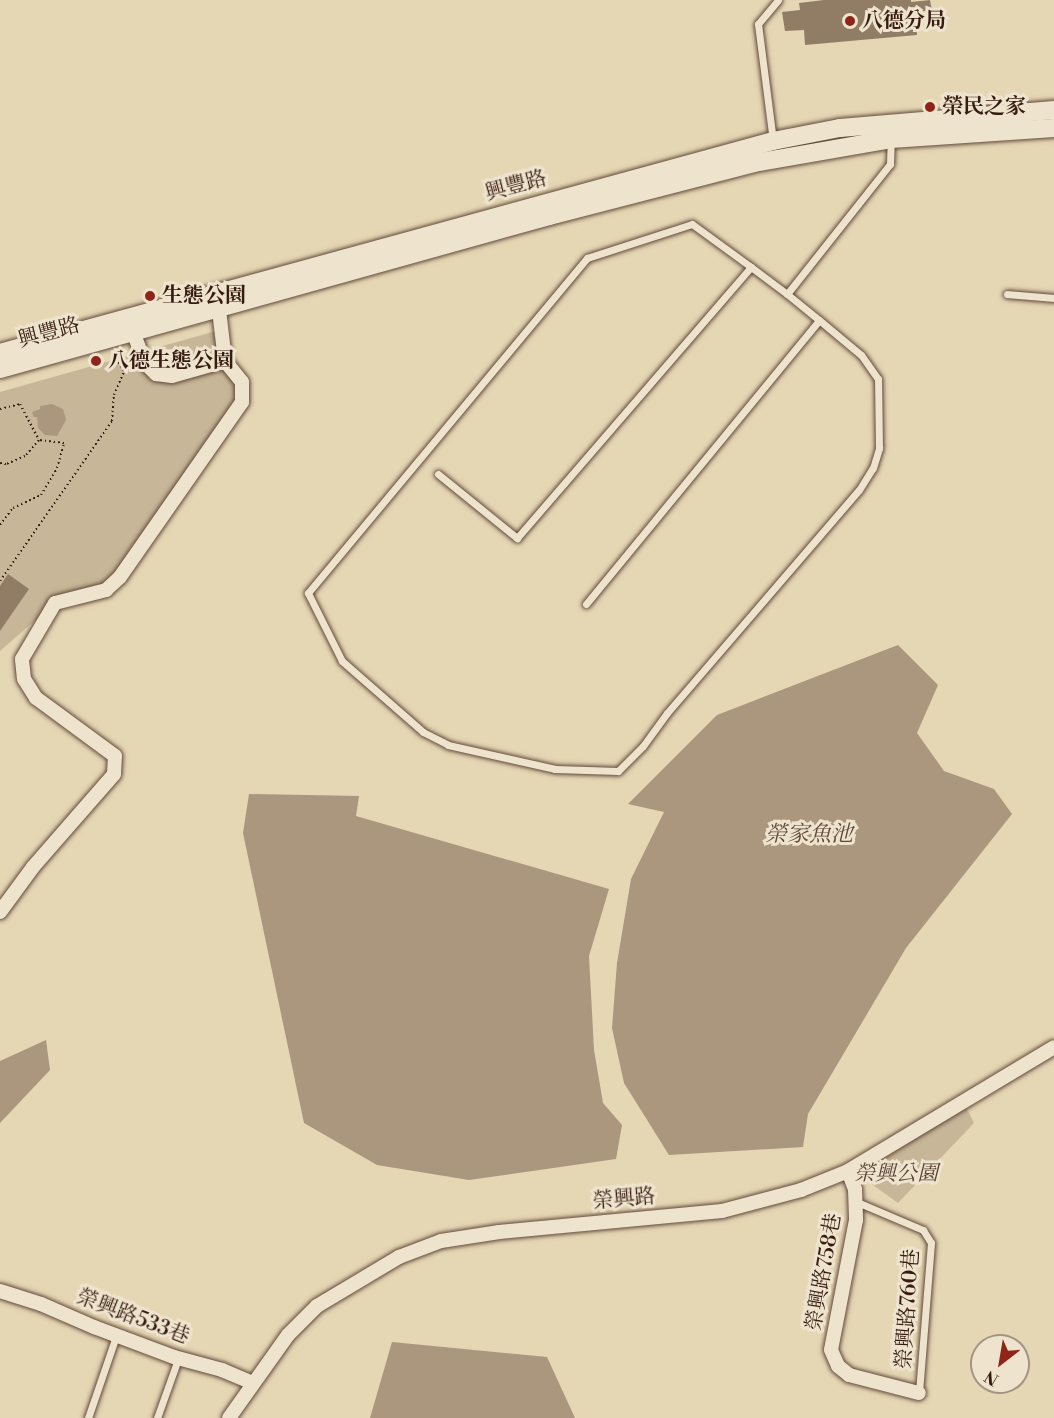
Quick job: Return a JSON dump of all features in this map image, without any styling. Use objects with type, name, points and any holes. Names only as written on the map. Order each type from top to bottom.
[{"type":"main road","name":"興豐路","points":[[218,300],[754,163],[891,131],[1054,110]]},
{"type":"main road","name":"興豐路","points":[[0,369],[131,325],[773,141],[840,128],[891,131],[1054,128]]},
{"type":"main road","name":"興豐路","points":[[0,352],[131,325]]},
{"type":"street","points":[[0,912],[33,867],[114,774],[115,756],[36,698],[24,679],[22,658],[55,603],[106,590],[120,577],[242,402],[242,382],[225,361],[218,300]]},
{"type":"street","points":[[131,325],[145,363],[156,374],[172,376],[225,361]]},
{"type":"street","name":"榮興路","points":[[229,1418],[288,1335],[317,1306],[399,1257],[441,1240],[510,1231],[722,1211],[801,1190],[848,1171],[1054,1047]]},
{"type":"street","name":"榮興路758巷","points":[[848,1171],[855,1189],[856,1220],[831,1350],[838,1366],[849,1375],[919,1393]]},
{"type":"street","name":"榮興路533巷","points":[[0,1291],[41,1304],[178,1359],[222,1370],[252,1383]]},
{"type":"lane","points":[[773,141],[758,24],[778,0]]},
{"type":"lane","points":[[787,294],[890,164],[891,131]]},
{"type":"lane","points":[[692,224],[787,294],[861,355],[878,379],[879,448],[873,468],[859,490],[667,713],[643,746],[618,771],[555,769],[448,745],[423,732],[342,661],[308,593],[587,258],[692,224]]},
{"type":"lane","points":[[438,474],[517,538],[751,267]]},
{"type":"lane","points":[[1007,294],[1054,298]]},
{"type":"lane","points":[[585,604],[819,320]]},
{"type":"lane","name":"榮興路760巷","points":[[857,1202],[924,1230],[931,1243],[919,1393]]},
{"type":"lane","points":[[88,1418],[116,1336]]},
{"type":"lane","points":[[157,1418],[178,1359]]},
{"type":"path","points":[[0,582],[111,422],[114,395],[124,371],[111,350]]},
{"type":"path","points":[[0,409],[20,404],[39,440]]},
{"type":"path","points":[[0,464],[6,464],[25,456],[39,440]]},
{"type":"path","points":[[0,525],[13,508],[41,495],[57,468],[64,443],[39,440]]},
{"type":"green space","points":[[223,329],[242,402],[120,577],[55,603],[0,651],[0,392]]},
{"type":"green space","name":"榮興公園","points":[[966,1107],[974,1123],[898,1203],[855,1172]]},
{"type":"water","points":[[52,404],[63,409],[66,420],[57,436],[45,435],[38,428],[37,417],[34,417],[32,412],[40,409],[40,406]]},
{"type":"water","name":"榮家魚池","points":[[898,645],[938,685],[917,733],[944,771],[994,789],[1012,814],[906,948],[808,1114],[803,1147],[669,1155],[624,1083],[612,1028],[617,963],[631,879],[664,812],[628,804],[717,715]]},
{"type":"water","points":[[249,794],[359,796],[356,816],[609,889],[589,956],[594,1050],[603,1103],[622,1125],[616,1159],[469,1180],[377,1165],[304,1123],[243,833]]},
{"type":"water","points":[[46,1040],[50,1070],[0,1123],[0,1061]]},
{"type":"water","points":[[392,1342],[547,1357],[575,1418],[370,1418]]},
{"type":"building","name":"八德分局","points":[[824,0],[911,0],[911,2],[930,0],[932,11],[915,11],[917,35],[805,45],[804,30],[785,31],[782,12],[800,10],[799,3]]},
{"type":"building","points":[[8,574],[29,589],[0,631],[0,586]]},
{"type":"place","name":"八德分局","points":[[850,21]]},
{"type":"place","name":"榮民之家","points":[[930,107]]},
{"type":"place","name":"生態公園","points":[[150,296]]},
{"type":"place","name":"八德生態公園","points":[[96,361]]}]
